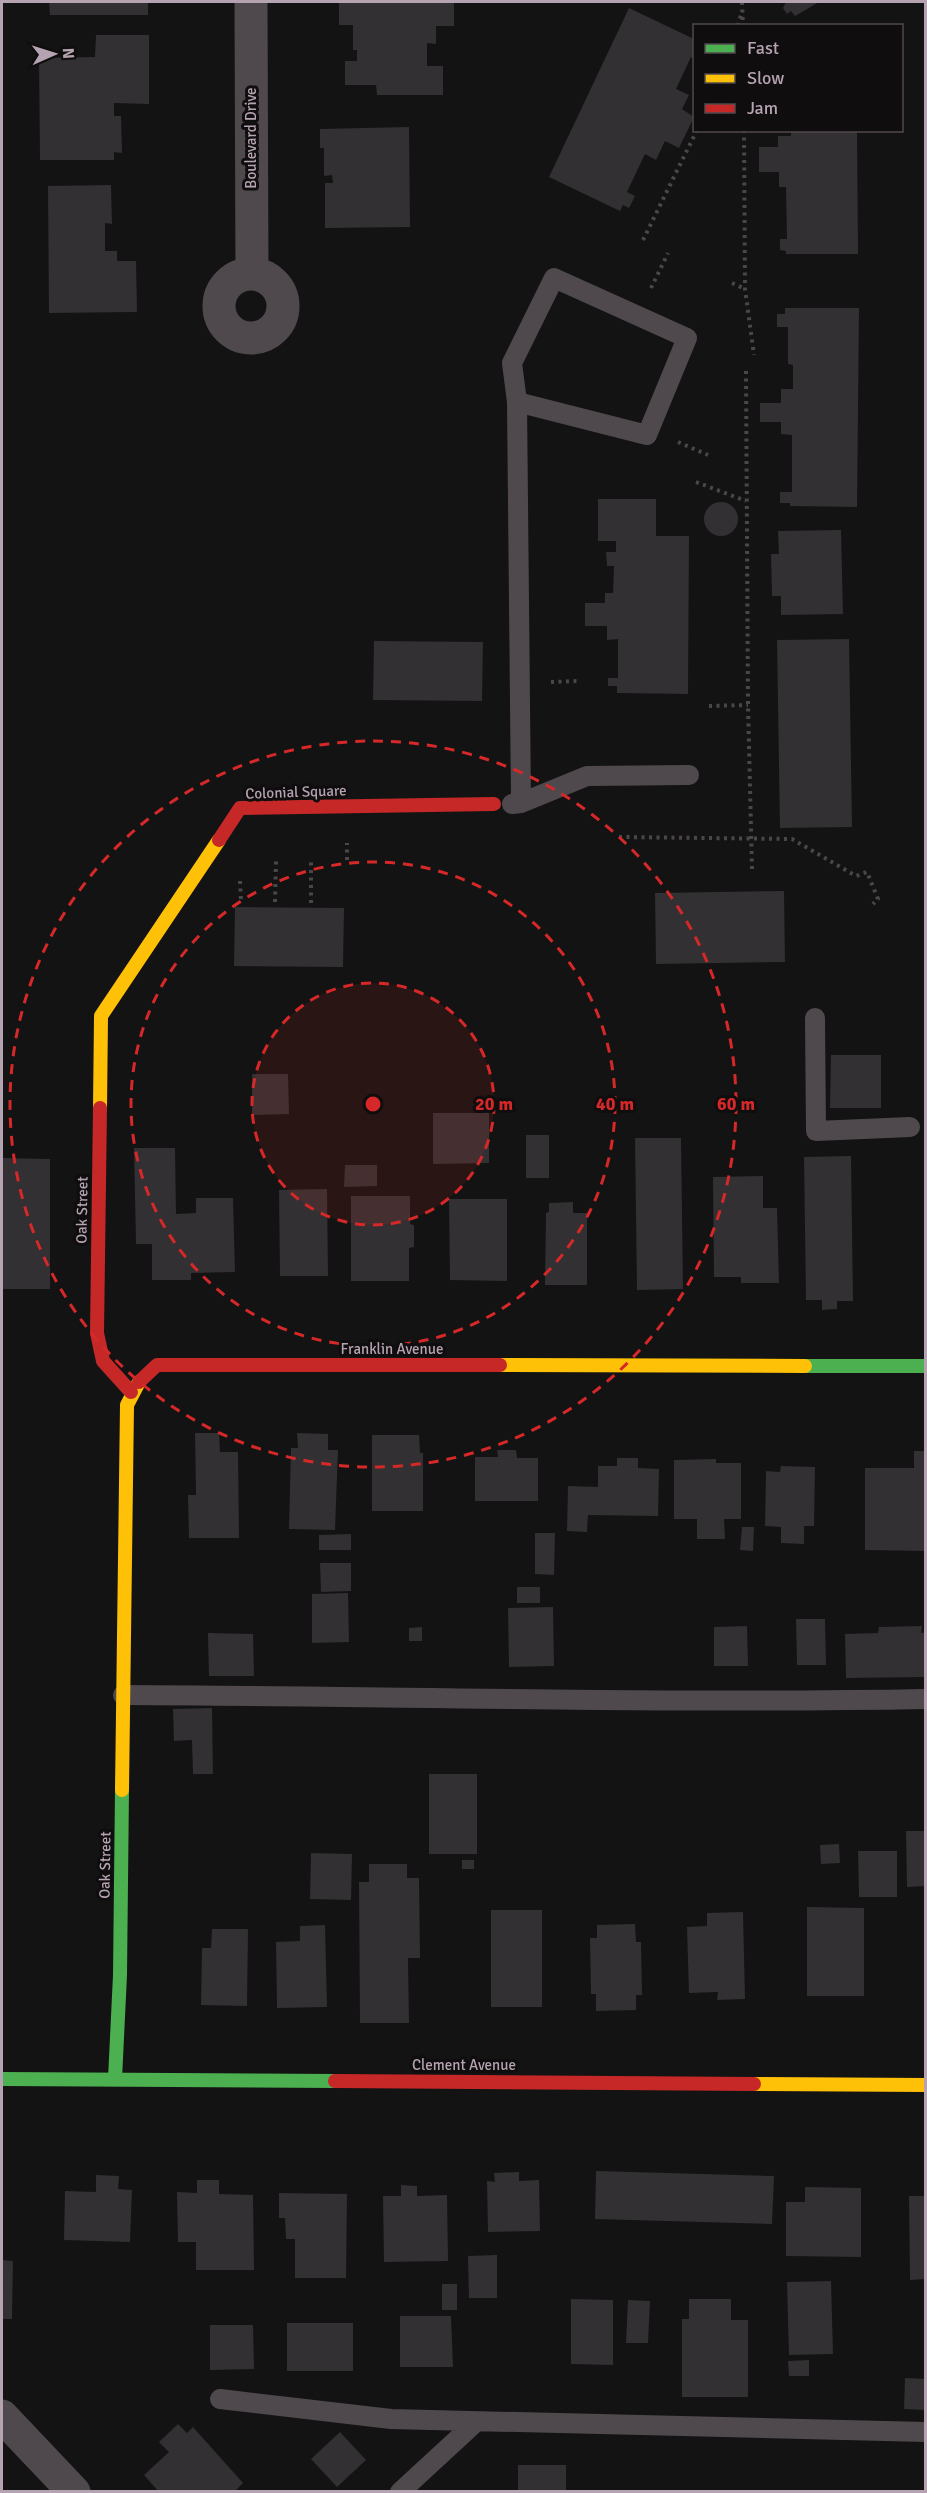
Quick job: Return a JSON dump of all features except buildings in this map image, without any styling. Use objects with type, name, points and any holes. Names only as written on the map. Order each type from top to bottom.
[{"type":"street","name":"Boulevard Drive","points":[[251,2],[252,274]]},
{"type":"street","name":"Colonial Square","points":[[101,1016],[240,808],[494,804]]},
{"type":"street","name":"Oak Street","points":[[101,1016],[97,1333],[103,1361],[131,1392],[127,1405],[120,1975],[115,2079]]},
{"type":"street","name":"Franklin Avenue","points":[[131,1392],[140,1378],[157,1365],[926,1366]]},
{"type":"street","name":"Clement Avenue","points":[[2,2079],[926,2085]]},
{"type":"street","points":[[7,2434],[74,2492]]},
{"type":"lane","points":[[517,402],[647,435],[687,338],[554,278],[512,363],[517,402],[521,804]]},
{"type":"lane","points":[[494,804],[521,804],[587,776],[689,775]]},
{"type":"lane","points":[[814,1018],[816,1131],[910,1127]]},
{"type":"lane","points":[[123,1695],[395,1696],[555,1700],[926,1699]]},
{"type":"lane","points":[[220,2399],[391,2419],[926,2432]]},
{"type":"lane","points":[[400,2492],[476,2422]]},
{"type":"path","points":[[738,24],[742,3]]},
{"type":"path","points":[[742,3],[743,24]]},
{"type":"path","points":[[643,240],[696,132]]},
{"type":"path","points":[[744,132],[745,289],[754,355]]},
{"type":"path","points":[[664,260],[668,253]]},
{"type":"path","points":[[732,283],[745,289]]},
{"type":"path","points":[[746,371],[748,705],[752,869]]},
{"type":"path","points":[[701,453],[708,455]]},
{"type":"path","points":[[696,482],[746,501]]},
{"type":"path","points":[[572,681],[579,681]]},
{"type":"path","points":[[709,706],[748,705]]},
{"type":"path","points":[[619,837],[792,839],[856,876],[867,872],[878,899],[873,904]]},
{"type":"path","points":[[347,854],[347,860]]},
{"type":"path","points":[[311,860],[311,903]]},
{"type":"path","points":[[275,902],[276,861]]},
{"type":"path","points":[[240,881],[241,901]]},
{"type":"traffic: fast","points":[[805,1366],[926,1366]]},
{"type":"traffic: fast","points":[[115,2079],[120,1975],[122,1790]]},
{"type":"traffic: fast","points":[[2,2079],[335,2081]]},
{"type":"traffic: slow","points":[[100,1108],[101,1016],[219,840]]},
{"type":"traffic: slow","points":[[500,1365],[805,1366]]},
{"type":"traffic: slow","points":[[122,1790],[127,1405],[139,1382]]},
{"type":"traffic: slow","points":[[754,2084],[926,2085]]},
{"type":"traffic: jam","points":[[219,840],[240,808],[494,804]]},
{"type":"traffic: jam","points":[[100,1108],[97,1333],[103,1361],[131,1392]]},
{"type":"traffic: jam","points":[[139,1382],[157,1365],[500,1365]]},
{"type":"traffic: jam","points":[[335,2081],[754,2084]]}]
